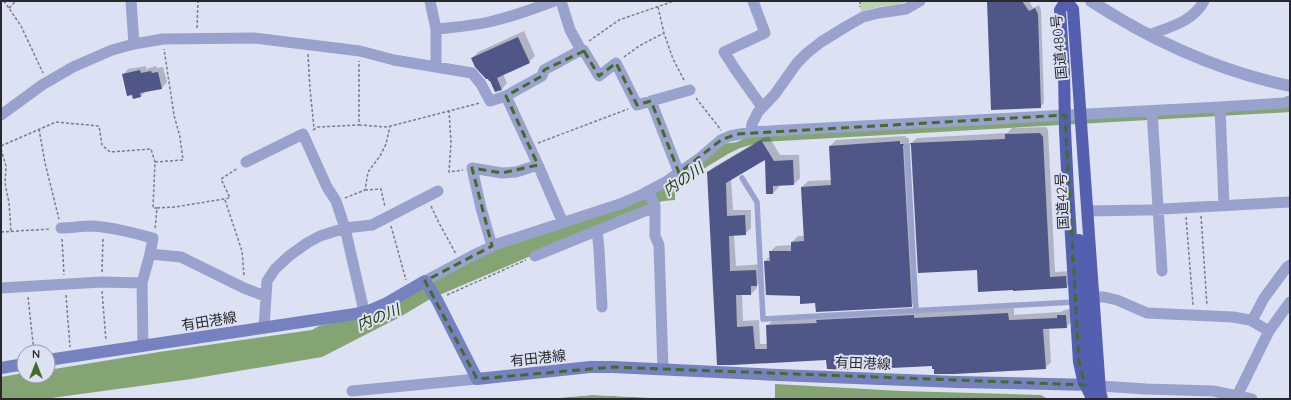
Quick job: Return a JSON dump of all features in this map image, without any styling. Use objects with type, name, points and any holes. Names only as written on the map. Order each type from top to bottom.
[{"type":"highway","name":"国道42号","points":[[1066,1],[1079,240],[1092,399]]},
{"type":"highway","points":[[1072,115],[1087,211],[1102,399]]},
{"type":"highway","points":[[1072,115],[1068,190],[1080,362],[1085,385],[1092,399]]},
{"type":"main road","name":"有田港線","points":[[56,359],[264,328],[364,311],[387,303],[409,290],[426,283]]},
{"type":"main road","points":[[426,283],[436,299],[477,378]]},
{"type":"main road","points":[[1,368],[16,365]]},
{"type":"main road","name":"有田港線","points":[[477,378],[590,367],[613,367],[817,377],[1100,386]]},
{"type":"street","points":[[131,1],[134,44]]},
{"type":"street","points":[[430,1],[436,28],[436,67]]},
{"type":"street","points":[[436,28],[489,22],[554,1]]},
{"type":"street","points":[[561,1],[570,30],[580,49],[584,51],[599,76],[616,63],[637,105],[690,90]]},
{"type":"street","points":[[753,1],[765,33],[724,52],[762,107]]},
{"type":"street","points":[[751,132],[753,121],[762,107],[775,94],[797,63],[821,42],[863,17],[906,9],[920,1]]},
{"type":"street","points":[[1091,1],[1148,35],[1177,49],[1216,65],[1258,79],[1290,86]]},
{"type":"street","points":[[1148,35],[1191,17],[1198,11],[1204,1]]},
{"type":"street","points":[[1,114],[73,67],[112,50],[134,44],[163,39],[254,38],[360,51],[394,60],[472,73],[481,84],[490,101],[506,96],[542,76],[544,70],[580,49]]},
{"type":"street","points":[[506,96],[563,223]]},
{"type":"street","points":[[651,101],[679,173]]},
{"type":"street","points":[[426,283],[461,262],[492,246],[620,204],[649,192],[700,158],[721,140],[737,134],[751,132],[1220,107],[1284,103],[1290,101]]},
{"type":"street","points":[[1220,107],[1224,205]]},
{"type":"street","points":[[1152,111],[1162,271]]},
{"type":"street","points":[[246,162],[303,134],[327,187],[336,201],[345,228],[364,311]]},
{"type":"street","points":[[492,246],[481,208],[472,168],[502,173],[516,172],[538,165]]},
{"type":"street","points":[[264,328],[267,281],[275,269],[289,256],[320,236],[345,228],[372,225],[438,191]]},
{"type":"street","points":[[649,192],[655,206],[655,236],[659,245],[663,369]]},
{"type":"street","points":[[1087,211],[1290,202]]},
{"type":"street","points":[[535,256],[655,206]]},
{"type":"street","points":[[61,228],[98,227],[121,230],[153,238],[142,283],[142,346]]},
{"type":"street","points":[[597,230],[602,307]]},
{"type":"street","points":[[150,254],[181,257],[244,288],[265,296]]},
{"type":"street","points":[[1250,320],[1254,317],[1264,298],[1290,265]]},
{"type":"street","points":[[1,288],[102,282],[142,283]]},
{"type":"street","points":[[1076,302],[1104,297],[1117,300],[1147,312],[1250,320],[1269,331]]},
{"type":"street","points":[[1237,396],[1269,331],[1290,302]]},
{"type":"street","points":[[352,391],[477,378]]},
{"type":"street","points":[[1100,386],[1202,390],[1252,399]]},
{"type":"lane","points":[[907,146],[916,311]]},
{"type":"lane","points":[[742,178],[757,202],[763,319],[1076,302]]},
{"type":"path","points":[[4,1],[24,33],[48,82]]},
{"type":"path","points":[[9,8],[16,1]]},
{"type":"path","points":[[197,38],[198,1]]},
{"type":"path","points":[[580,49],[619,20],[674,1]]},
{"type":"path","points":[[658,7],[664,33],[673,59],[690,90],[726,138]]},
{"type":"path","points":[[616,63],[639,46],[664,33]]},
{"type":"path","points":[[154,162],[183,160],[180,138],[174,115],[163,39]]},
{"type":"path","points":[[308,44],[310,89],[315,129]]},
{"type":"path","points":[[359,125],[360,51]]},
{"type":"path","points":[[303,134],[318,127],[359,125],[390,126],[449,110],[490,101]]},
{"type":"path","points":[[529,146],[637,105]]},
{"type":"path","points":[[449,110],[451,143],[449,172],[472,168]]},
{"type":"path","points":[[1,146],[56,122],[99,126],[102,145],[110,152],[151,149],[154,162],[154,208],[175,207],[230,198],[222,179],[246,162]]},
{"type":"path","points":[[365,190],[368,172],[380,156],[386,144],[390,126]]},
{"type":"path","points":[[1,232],[61,228],[39,129]]},
{"type":"path","points":[[1,149],[6,166],[6,183],[11,231]]},
{"type":"path","points":[[336,201],[365,190],[381,189],[409,290]]},
{"type":"path","points":[[427,197],[439,223],[461,262]]},
{"type":"path","points":[[225,200],[242,251],[244,288]]},
{"type":"path","points":[[1185,207],[1193,315]]},
{"type":"path","points":[[1200,207],[1208,316]]},
{"type":"path","points":[[153,238],[158,208]]},
{"type":"path","points":[[436,299],[535,256]]},
{"type":"path","points":[[27,287],[33,344]]},
{"type":"highlighted area","points":[[584,51],[599,76],[616,63],[637,105],[651,101],[679,173],[721,140],[737,134],[1065,115],[1079,362],[1085,385],[613,367],[477,379],[425,281],[492,246],[472,168],[502,173],[538,165],[506,96],[542,76],[544,70]]},
{"type":"shaded area","points":[[860,1],[910,1],[896,5],[881,6],[861,12]]},
{"type":"water","name":"内の川","points":[[1290,106],[1290,112],[761,142],[740,148],[695,174],[675,189],[675,200],[663,201],[634,212],[430,299],[400,317],[322,357],[191,379],[44,399],[1,399],[1,377],[16,374],[16,384],[56,384],[56,369],[312,330],[319,326],[361,317],[468,262],[497,249],[620,209],[723,144],[737,142],[747,137]]},
{"type":"water","points":[[775,384],[901,391],[1041,395],[1048,399],[775,399]]},
{"type":"water","points":[[592,395],[677,399],[546,399]]},
{"type":"pier","points":[[592,393],[678,397],[679,399],[592,395],[544,399],[546,397]]},
{"type":"building","points":[[987,1],[1022,1],[1029,11],[1035,8],[1038,14],[1041,108],[991,110]]},
{"type":"building","points":[[518,37],[530,63],[497,78],[502,90],[495,92],[490,81],[486,79],[475,67],[471,58]]},
{"type":"building","points":[[140,70],[141,73],[151,71],[152,73],[158,72],[162,89],[140,93],[141,97],[133,99],[132,95],[127,96],[122,74]]},
{"type":"building","points":[[1040,133],[1043,137],[1050,277],[1066,276],[1067,288],[978,292],[977,270],[918,273],[910,143],[1005,139],[1005,134]]},
{"type":"building","points":[[761,140],[774,161],[793,160],[794,185],[773,186],[773,194],[766,194],[765,160],[726,183],[727,216],[745,215],[746,235],[729,236],[730,271],[756,270],[757,286],[751,286],[751,295],[736,295],[737,327],[753,326],[755,349],[767,349],[766,325],[817,323],[816,320],[914,315],[914,318],[1008,313],[1009,320],[1057,318],[1057,315],[1066,315],[1067,328],[1043,329],[1046,369],[934,374],[934,369],[932,369],[932,366],[850,370],[827,369],[826,360],[717,365],[707,172]]},
{"type":"building","points":[[900,141],[900,144],[904,144],[912,307],[816,312],[815,303],[800,304],[800,296],[766,295],[764,261],[770,261],[769,251],[791,251],[791,242],[804,241],[801,187],[831,185],[829,146]]}]
